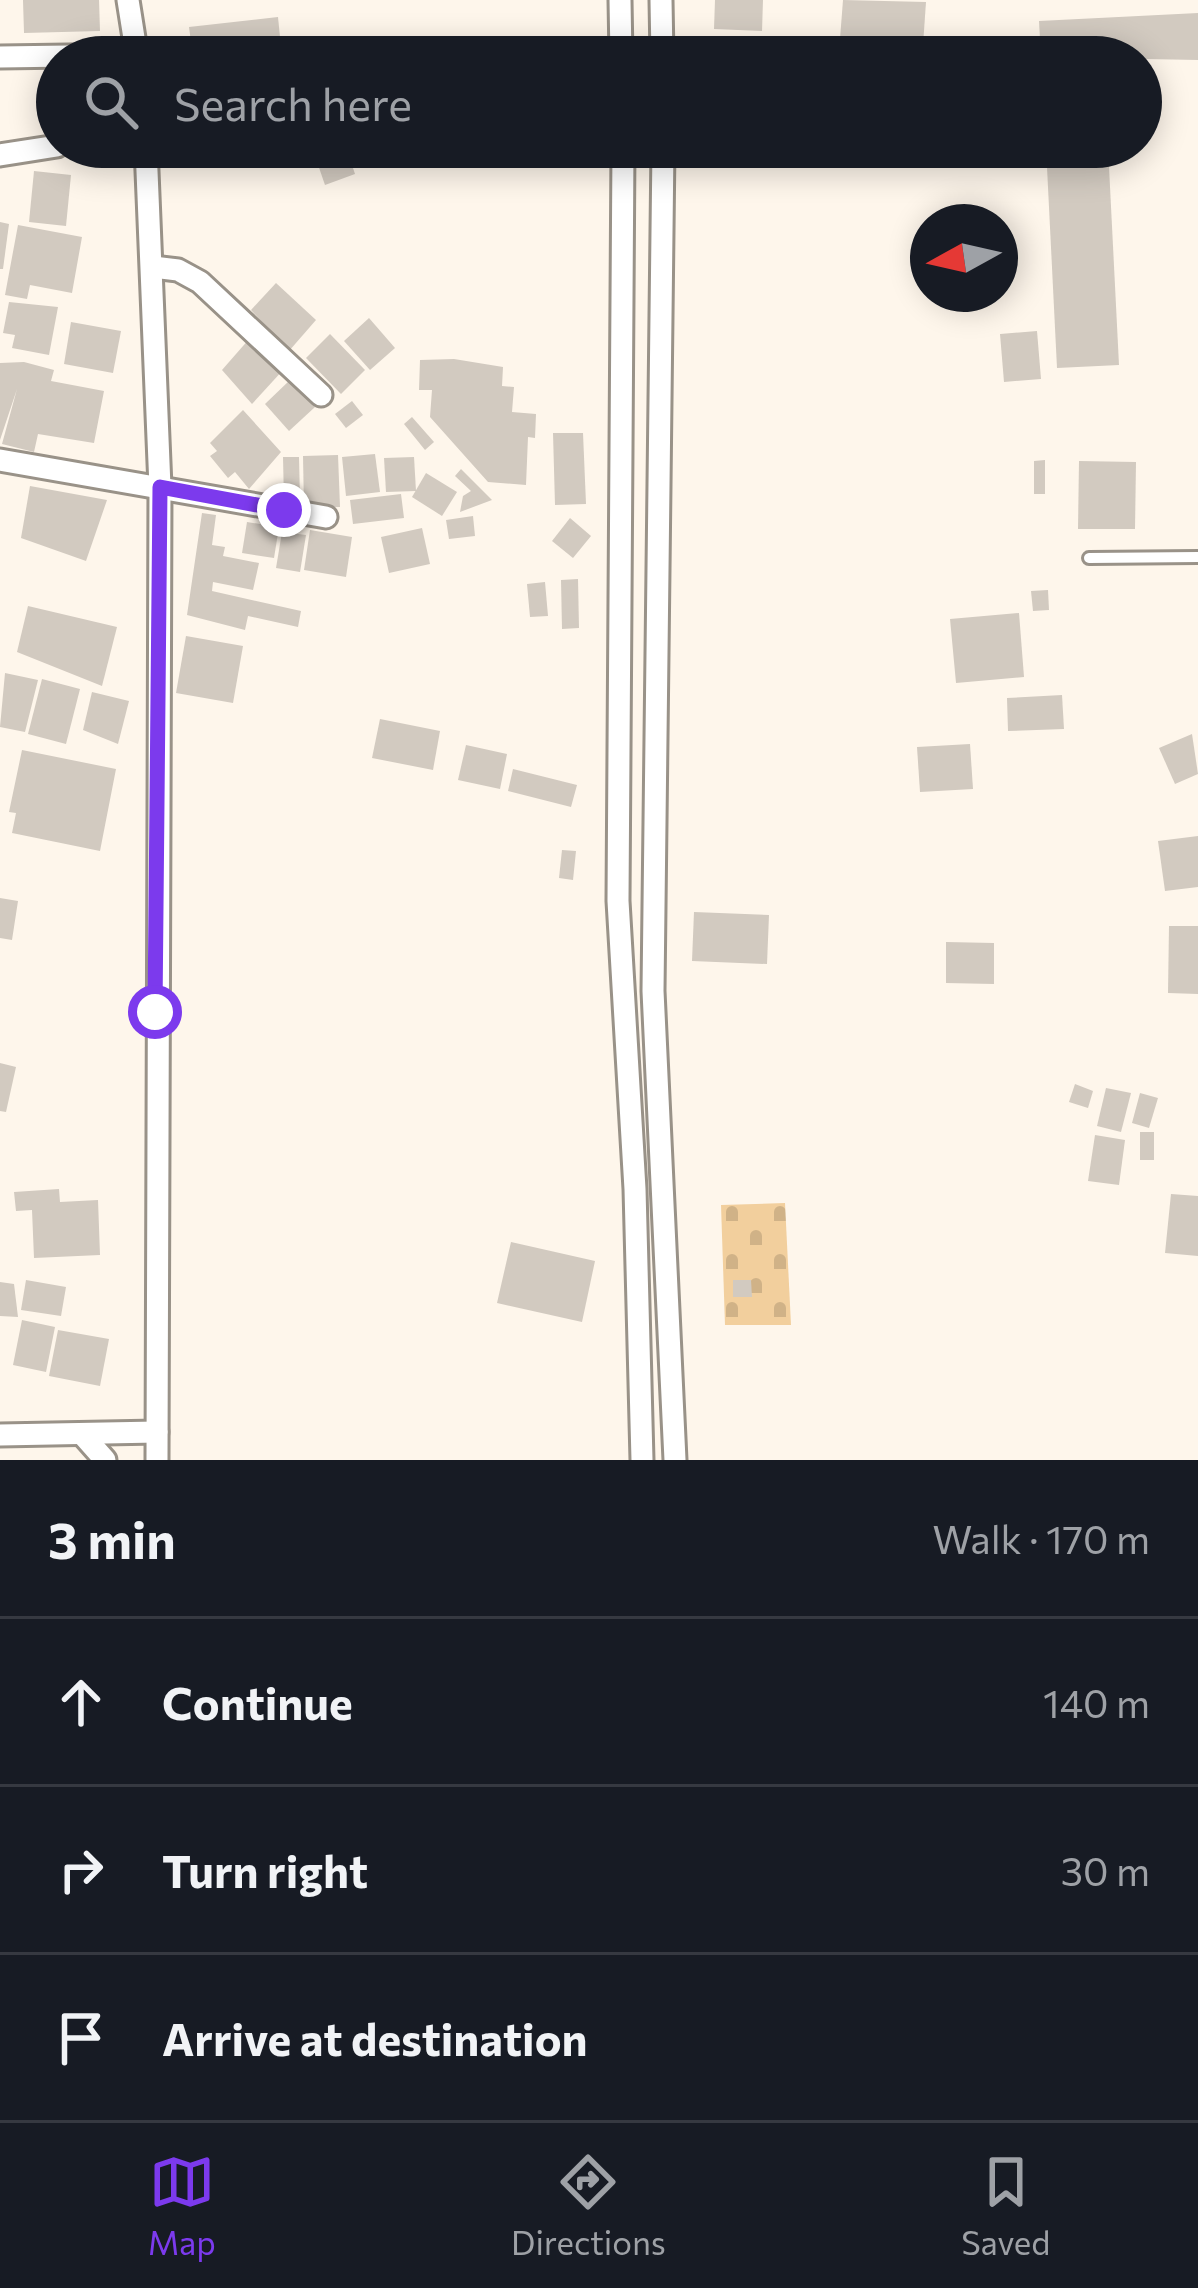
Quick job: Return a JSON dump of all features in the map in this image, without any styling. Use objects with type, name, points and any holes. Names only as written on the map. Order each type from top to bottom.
[{"type":"street","points":[[128,0],[134,36]]},
{"type":"street","points":[[620,0],[621,36]]},
{"type":"street","points":[[661,0],[662,36]]},
{"type":"street","points":[[0,57],[36,57]]},
{"type":"street","points":[[0,155],[36,149]]},
{"type":"street","points":[[147,168],[160,487],[157,1460]]},
{"type":"street","points":[[623,168],[618,901],[635,1189],[642,1460]]},
{"type":"street","points":[[663,168],[653,991],[675,1460]]},
{"type":"street","points":[[153,267],[178,270],[200,282],[321,395]]},
{"type":"street","points":[[0,460],[326,517]]},
{"type":"street","points":[[0,1436],[157,1432]]},
{"type":"street","points":[[82,1434],[105,1460]]},
{"type":"lane","points":[[1089,558],[1198,556]]},
{"type":"green space","points":[[785,1203],[791,1325],[725,1325],[721,1205]]},
{"type":"building","points":[[23,0],[99,0],[100,31],[24,33]]},
{"type":"building","points":[[715,0],[763,0],[762,31],[714,29]]},
{"type":"building","points":[[843,0],[926,2],[924,36],[840,36]]},
{"type":"building","points":[[1198,13],[1198,60],[1162,59],[1162,36],[1040,36],[1039,21]]},
{"type":"building","points":[[278,17],[280,36],[190,36],[189,27]]},
{"type":"building","points":[[319,168],[353,168],[355,174],[325,185]]},
{"type":"building","points":[[1047,168],[1109,168],[1119,365],[1057,368]]},
{"type":"building","points":[[34,171],[71,175],[66,226],[29,222]]},
{"type":"building","points":[[0,222],[9,224],[3,269],[0,269]]},
{"type":"building","points":[[18,225],[82,237],[72,293],[30,285],[27,299],[5,295]]},
{"type":"building","points":[[276,283],[316,320],[289,351],[251,310]]},
{"type":"building","points":[[9,302],[58,307],[49,355],[12,348],[15,335],[3,333]]},
{"type":"building","points":[[369,318],[395,348],[370,370],[344,341]]},
{"type":"building","points":[[71,322],[121,331],[113,373],[64,364]]},
{"type":"building","points":[[1037,331],[1041,379],[1004,382],[1000,334]]},
{"type":"building","points":[[330,334],[365,370],[341,394],[306,358]]},
{"type":"building","points":[[250,338],[284,369],[252,404],[222,370]]},
{"type":"building","points":[[454,359],[503,367],[502,386],[514,387],[512,412],[536,414],[535,438],[528,437],[526,485],[488,482],[430,417],[432,390],[419,390],[420,360]]},
{"type":"building","points":[[24,362],[54,370],[51,381],[104,391],[94,443],[38,434],[34,452],[2,444],[17,389],[0,440],[0,363]]},
{"type":"building","points":[[290,380],[315,407],[289,431],[265,404]]},
{"type":"building","points":[[352,401],[363,415],[346,428],[335,414]]},
{"type":"building","points":[[243,410],[281,452],[249,489],[235,472],[228,478],[210,456],[217,451],[210,443]]},
{"type":"building","points":[[412,417],[434,442],[425,450],[404,424]]},
{"type":"building","points":[[553,433],[583,433],[586,504],[555,505]]},
{"type":"building","points":[[375,454],[380,492],[346,496],[342,457]]},
{"type":"building","points":[[338,455],[340,507],[304,508],[303,456]]},
{"type":"building","points":[[283,457],[299,457],[300,500],[284,501]]},
{"type":"building","points":[[414,457],[416,491],[386,492],[384,458]]},
{"type":"building","points":[[1045,460],[1045,494],[1034,494],[1034,461]]},
{"type":"building","points":[[1079,461],[1136,462],[1135,529],[1078,529]]},
{"type":"building","points":[[461,469],[492,500],[460,512],[463,496],[471,491],[455,476]]},
{"type":"building","points":[[426,473],[457,492],[442,516],[412,497]]},
{"type":"building","points":[[30,486],[107,500],[86,561],[21,538]]},
{"type":"building","points":[[401,494],[404,518],[353,524],[350,500]]},
{"type":"building","points":[[202,513],[216,515],[212,545],[225,547],[223,556],[259,563],[253,590],[213,582],[212,591],[301,611],[298,627],[248,616],[245,630],[187,615]]},
{"type":"building","points":[[473,516],[475,536],[449,539],[446,520]]},
{"type":"building","points":[[570,518],[591,536],[573,558],[552,541]]},
{"type":"building","points":[[247,522],[279,527],[274,558],[242,553]]},
{"type":"building","points":[[422,528],[430,564],[389,573],[381,537]]},
{"type":"building","points":[[310,530],[352,537],[346,577],[304,570]]},
{"type":"building","points":[[282,532],[306,535],[300,572],[276,568]]},
{"type":"building","points":[[578,579],[579,628],[562,629],[561,580]]},
{"type":"building","points":[[545,582],[548,616],[530,617],[527,584]]},
{"type":"building","points":[[1048,590],[1049,610],[1033,611],[1031,591]]},
{"type":"building","points":[[28,606],[117,627],[102,686],[17,652]]},
{"type":"building","points":[[1019,613],[1024,677],[956,683],[950,619]]},
{"type":"building","points":[[186,636],[243,646],[233,703],[176,693]]},
{"type":"building","points":[[5,673],[38,680],[25,732],[0,727]]},
{"type":"building","points":[[42,679],[80,689],[66,744],[28,734]]},
{"type":"building","points":[[92,692],[129,701],[118,744],[83,730]]},
{"type":"building","points":[[1062,695],[1064,729],[1008,731],[1007,698]]},
{"type":"building","points":[[380,719],[440,731],[433,770],[372,758]]},
{"type":"building","points":[[1192,734],[1198,774],[1175,784],[1159,748]]},
{"type":"building","points":[[970,744],[973,789],[920,792],[917,747]]},
{"type":"building","points":[[466,745],[507,754],[500,789],[458,780]]},
{"type":"building","points":[[22,750],[116,769],[100,851],[12,833],[16,813],[9,812]]},
{"type":"building","points":[[513,769],[577,785],[571,807],[508,791]]},
{"type":"building","points":[[1198,836],[1198,887],[1165,891],[1158,841]]},
{"type":"building","points":[[562,850],[576,851],[573,880],[559,878]]},
{"type":"building","points":[[0,898],[18,901],[12,940],[0,938]]},
{"type":"building","points":[[694,912],[769,915],[767,964],[692,961]]},
{"type":"building","points":[[1169,926],[1198,926],[1198,994],[1168,993]]},
{"type":"building","points":[[946,942],[994,943],[994,984],[946,983]]},
{"type":"building","points":[[0,1063],[16,1067],[6,1112],[0,1111]]},
{"type":"building","points":[[1075,1084],[1093,1091],[1088,1108],[1069,1102]]},
{"type":"building","points":[[1106,1088],[1131,1093],[1121,1132],[1097,1126]]},
{"type":"building","points":[[1140,1093],[1158,1098],[1149,1128],[1132,1123]]},
{"type":"building","points":[[1140,1132],[1154,1132],[1154,1160],[1140,1160]]},
{"type":"building","points":[[1095,1135],[1125,1140],[1119,1185],[1088,1181]]},
{"type":"building","points":[[59,1189],[60,1202],[98,1200],[100,1255],[34,1258],[32,1210],[16,1211],[14,1192]]},
{"type":"building","points":[[1171,1194],[1198,1196],[1198,1256],[1165,1253]]},
{"type":"building","points":[[511,1242],[595,1261],[582,1322],[497,1303]]},
{"type":"building","points":[[26,1280],[66,1287],[61,1316],[21,1310]]},
{"type":"building","points":[[733,1280],[751,1280],[752,1297],[733,1297]]},
{"type":"building","points":[[0,1282],[14,1284],[18,1317],[0,1316]]},
{"type":"building","points":[[22,1320],[55,1327],[46,1372],[13,1365]]},
{"type":"building","points":[[58,1330],[109,1339],[100,1386],[49,1376]]},
{"type":"route","points":[[155,1012],[160,487],[284,510]]}]
